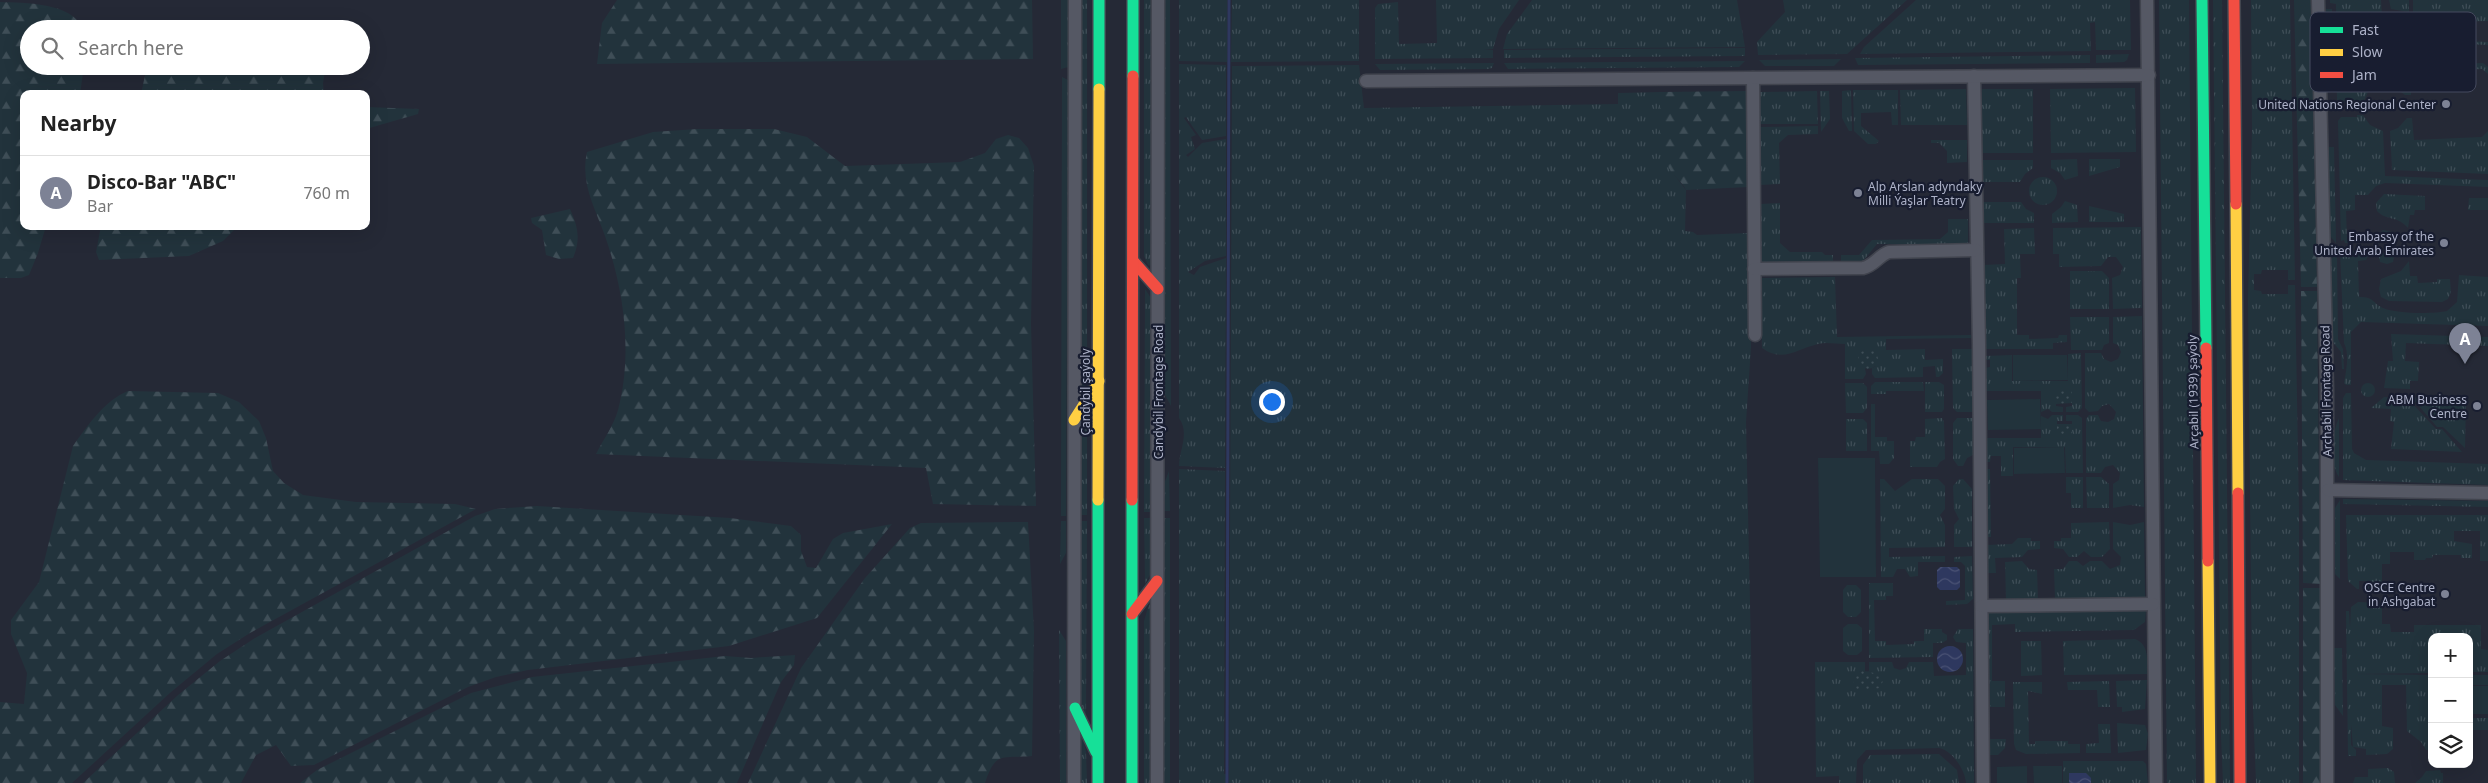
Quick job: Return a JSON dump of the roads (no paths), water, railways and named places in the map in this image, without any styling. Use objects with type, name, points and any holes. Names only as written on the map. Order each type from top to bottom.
[{"type":"main road","name":"Çandybil şaýoly","points":[[1098,783],[1099,0]]},
{"type":"main road","points":[[1132,783],[1133,0]]},
{"type":"main road","name":"Arçabil (1939) şaýoly","points":[[2202,0],[2209,783]]},
{"type":"main road","points":[[2235,1],[2240,764],[2242,783]]},
{"type":"main road","points":[[1134,262],[1158,289]]},
{"type":"main road","points":[[1074,420],[1099,380]]},
{"type":"main road","points":[[1132,614],[1156,581]]},
{"type":"main road","points":[[1074,708],[1098,755]]},
{"type":"street","points":[[1074,783],[1075,0]]},
{"type":"street","name":"Candybil Frontage Road","points":[[1157,783],[1158,0]]},
{"type":"street","points":[[2148,0],[2156,783]]},
{"type":"street","points":[[1366,81],[2149,75]]},
{"type":"street","points":[[1974,76],[1982,606],[1982,783]]},
{"type":"street","points":[[1753,78],[1755,335]]},
{"type":"street","name":"Archabil Frontage Road","points":[[2320,92],[2328,490],[2327,783]]},
{"type":"street","points":[[1754,268],[1863,268],[1869,267],[1882,254],[1889,252],[1976,250]]},
{"type":"street","points":[[2328,490],[2488,493]]},
{"type":"street","points":[[1982,606],[2153,604]]},
{"type":"water","points":[[1940,567],[1957,567],[1960,570],[1960,587],[1957,590],[1940,590],[1937,587],[1937,570]]},
{"type":"water","points":[[1950,646],[1959,650],[1963,659],[1959,668],[1950,672],[1941,668],[1937,659],[1941,650]]},
{"type":"water","points":[[2069,773],[2086,773],[2091,778],[2091,783],[2069,783]]},
{"type":"waterway","points":[[1227,783],[1229,0]]},
{"type":"place","name":"United Nations Regional Center","points":[[2446,104]]},
{"type":"place","name":"Alp Arslan adyndaky Milli Ýaşlar Teatry","points":[[1858,193]]},
{"type":"place","name":"Embassy of the United Arab Emirates","points":[[2444,243]]},
{"type":"place","name":"Disco-Bar \"ABC\"","points":[[2465,364]]},
{"type":"place","name":"ABM Business Centre","points":[[2477,406]]},
{"type":"place","name":"OSCE Centre in Ashgabat","points":[[2445,594]]}]
